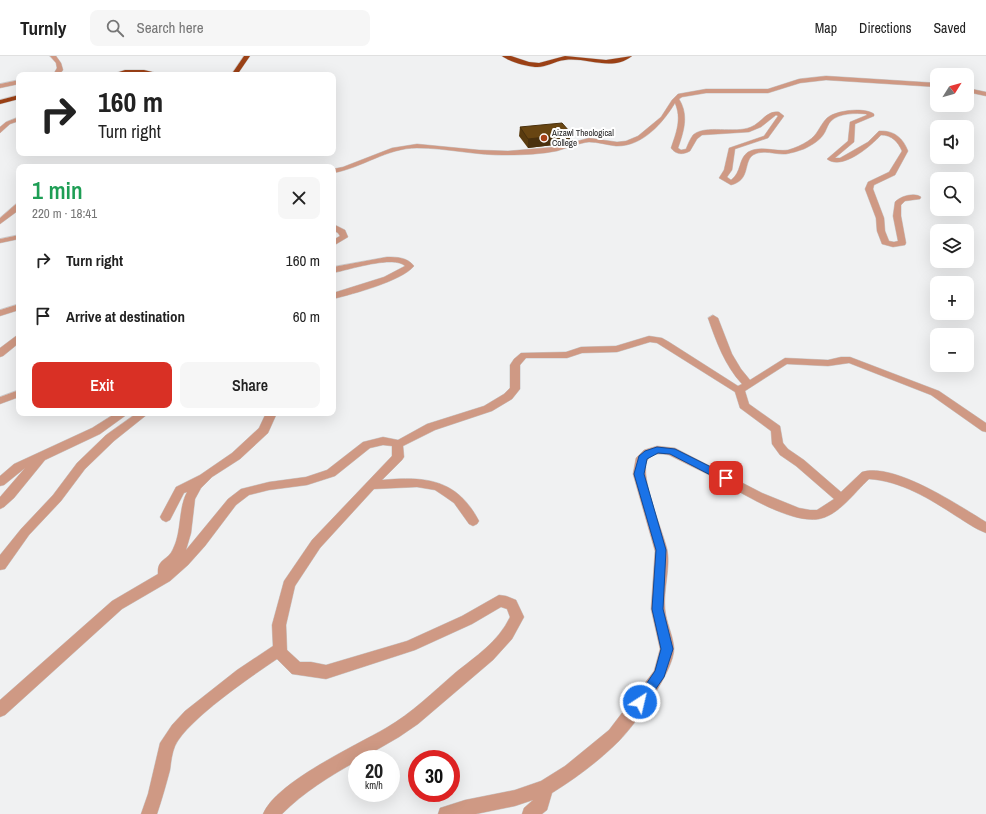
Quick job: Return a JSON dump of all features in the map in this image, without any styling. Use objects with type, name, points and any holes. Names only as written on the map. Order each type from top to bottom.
[{"type":"highway","points":[[236,72],[247,56]]},
{"type":"highway","points":[[505,56],[529,64],[542,65],[566,58],[609,62],[625,59],[629,56]]},
{"type":"highway","points":[[131,72],[142,72]]},
{"type":"highway","points":[[0,102],[16,98]]},
{"type":"street","points":[[54,56],[61,68],[60,72]]},
{"type":"street","points":[[336,171],[345,170],[394,150],[417,146],[479,152],[508,153],[555,149],[589,140],[617,144],[627,143],[640,137],[663,118],[676,99],[684,94],[706,91],[768,91],[799,81],[820,78],[930,85]]},
{"type":"street","points":[[0,86],[16,83]]},
{"type":"street","points":[[974,91],[986,94]]},
{"type":"street","points":[[676,99],[680,105],[682,122],[681,130],[674,148],[681,152],[688,150],[696,136],[699,134],[709,132],[748,131],[763,124],[772,114],[777,113],[781,116],[776,126],[766,137],[743,143],[730,149],[728,170],[723,178],[731,183],[738,179],[746,166],[745,159],[751,153],[759,150],[781,152],[795,150],[819,137],[830,118],[840,114],[868,112],[872,115],[852,123],[851,142],[830,159],[836,162],[842,160],[870,143],[879,133],[894,135],[901,143],[905,150],[892,173],[872,184],[869,190],[880,218],[881,231],[885,242],[893,245],[902,243],[898,222],[898,206],[899,203],[904,200],[917,197]]},
{"type":"street","points":[[0,131],[8,123],[16,120]]},
{"type":"street","points":[[0,222],[16,209]]},
{"type":"street","points":[[336,228],[342,232],[344,237],[336,242]]},
{"type":"street","points":[[0,241],[16,238]]},
{"type":"street","points":[[336,269],[392,260],[404,260],[410,266],[407,271],[336,295]]},
{"type":"street","points":[[0,312],[16,308]]},
{"type":"street","points":[[713,318],[718,334],[734,367],[742,378],[744,387],[744,406],[776,428],[778,444],[784,452],[800,463],[841,498]]},
{"type":"street","points":[[0,710],[117,605],[165,578],[201,542],[232,502],[245,492],[269,486],[307,482],[331,473],[367,445],[387,441],[398,444],[429,428],[489,408],[508,397],[515,390],[514,365],[519,358],[526,354],[564,356],[584,350],[617,349],[644,339],[654,339],[666,344],[730,388],[744,387],[785,361],[828,363],[841,360],[850,360],[935,393],[986,428]]},
{"type":"street","points":[[0,354],[16,340]]},
{"type":"street","points":[[0,401],[16,394]]},
{"type":"street","points":[[0,482],[18,467],[96,431],[119,416]]},
{"type":"street","points":[[0,565],[25,532],[57,498],[81,466],[110,438],[140,416]]},
{"type":"street","points":[[166,517],[180,490],[236,456],[264,430],[269,416]]},
{"type":"street","points":[[271,814],[281,803],[311,778],[395,732],[495,650],[507,638],[517,617],[516,610],[509,602],[504,600],[499,601],[467,620],[410,646],[326,672],[311,669],[297,669],[281,653],[279,625],[289,585],[316,544],[398,457],[398,444]]},
{"type":"street","points":[[446,814],[465,808],[516,798],[544,788],[571,772],[614,735],[660,674],[667,649],[658,609],[661,550],[639,474],[642,458],[648,453],[657,450],[672,451],[750,492],[799,513],[818,514],[829,509],[866,475],[885,476],[927,494],[986,528]]},
{"type":"street","points":[[0,504],[10,495],[36,462],[47,453]]},
{"type":"street","points":[[165,578],[164,567],[178,554],[185,533],[191,494],[199,482],[208,474]]},
{"type":"street","points":[[372,485],[420,482],[437,486],[458,500],[473,521]]},
{"type":"street","points":[[149,814],[156,794],[168,743],[177,730],[190,716],[242,675],[280,649]]},
{"type":"street","points":[[530,814],[541,804],[544,788]]},
{"type":"building","points":[[562,123],[570,132],[563,135],[528,139],[520,127]]},
{"type":"place","name":"Aizawl Theological College","points":[[544,138]]},
{"type":"route","points":[[640,702],[660,674],[667,649],[658,609],[661,550],[639,474],[642,458],[648,453],[657,450],[672,451],[726,478]]}]
